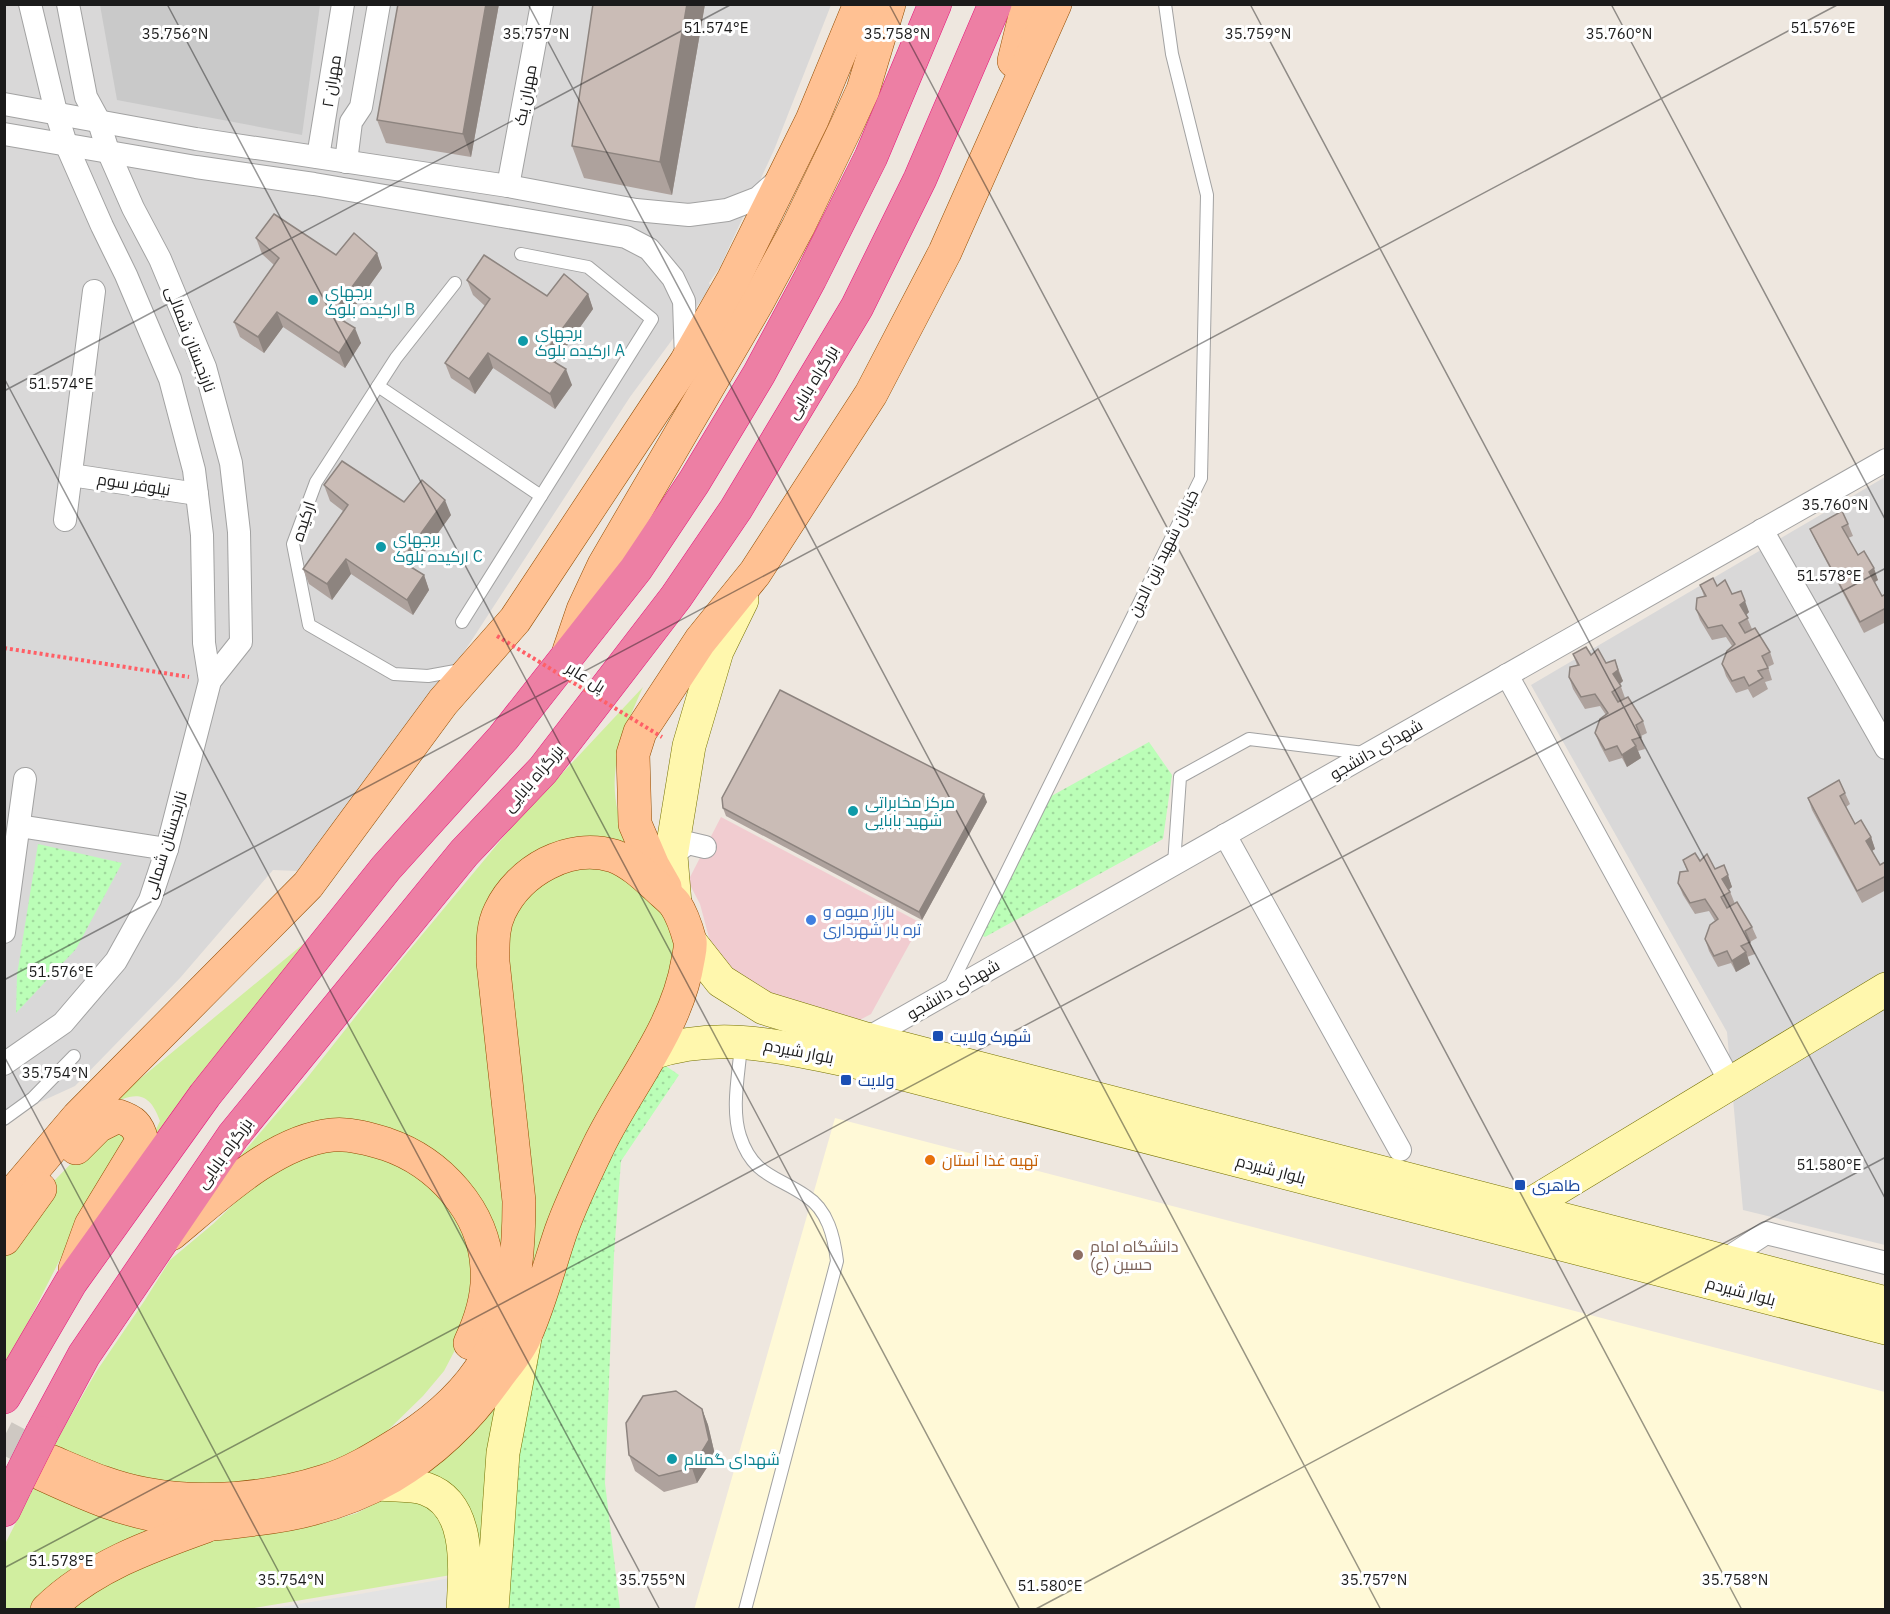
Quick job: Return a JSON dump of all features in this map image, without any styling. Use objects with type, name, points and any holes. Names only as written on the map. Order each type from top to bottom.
[{"type":"highway","points":[[4,1397],[70,1282],[205,1095],[386,868],[502,738],[636,569],[694,482],[759,374],[810,279],[872,157],[935,4]]},
{"type":"highway","name":"بزرگراه بابایی","points":[[31,1472],[84,1355],[233,1136],[464,853],[543,770],[676,597],[729,519],[857,307],[920,179],[995,4]]},
{"type":"main road","points":[[4,1204],[78,1117],[308,885],[443,702],[515,620],[686,362],[733,280],[812,120],[861,4]]},
{"type":"main road","points":[[568,653],[583,610],[604,565],[757,303],[818,186],[862,90],[889,4]]},
{"type":"main road","points":[[997,136],[1028,4]]},
{"type":"main road","points":[[492,1610],[503,1453],[525,1338],[562,1227],[599,1145],[661,1050],[684,984],[691,943],[675,904],[653,866],[635,824],[633,754],[640,732],[700,641],[755,573],[871,394],[945,252],[1055,4]]},
{"type":"main road","points":[[675,904],[671,856],[689,747],[717,651],[755,573]]},
{"type":"main road","points":[[31,1472],[179,1499],[261,1495],[325,1481],[360,1466],[432,1422],[448,1408],[471,1383],[486,1360],[501,1329],[515,1272],[519,1240],[519,1201],[493,962],[492,936],[499,913],[513,888],[533,871],[561,857],[590,852],[614,857],[631,865],[675,904]]},
{"type":"main road","name":"بلوار شیردم","points":[[691,943],[721,981],[770,1003],[863,1051]]},
{"type":"main road","points":[[1519,1221],[1731,1083],[1886,989]]},
{"type":"main road","points":[[748,1042],[754,1014],[770,1003]]},
{"type":"main road","name":"بلوار شیردم","points":[[661,1050],[704,1041],[863,1051],[1519,1221],[1886,1328]]},
{"type":"main road","points":[[4,1239],[38,1190],[98,1126],[118,1116],[132,1120],[139,1128],[142,1141],[91,1225],[70,1282]]},
{"type":"main road","points":[[160,1243],[246,1173],[278,1154],[310,1140],[333,1135],[377,1141],[401,1149],[430,1166],[451,1186],[468,1209],[481,1238],[488,1267],[487,1288],[480,1318],[460,1362],[409,1437]]},
{"type":"main road","name":"بلوار شیردم","points":[[1519,1221],[1723,1261],[1886,1303]]},
{"type":"main road","points":[[47,1610],[78,1584],[116,1562],[210,1524],[298,1513],[332,1504],[379,1484],[427,1454],[454,1431],[474,1409],[525,1338]]},
{"type":"main road","points":[[31,1472],[106,1503],[147,1515],[210,1524]]},
{"type":"main road","points":[[379,1484],[424,1488],[441,1497],[458,1518],[462,1535],[463,1610]]},
{"type":"street","name":"نارنجستان شمالی","points":[[4,1064],[63,1023],[116,961],[150,900],[167,849],[210,681],[204,643],[202,535],[194,470],[170,379],[126,275],[66,144],[30,4]]},
{"type":"street","name":"نارنجستان شمالی","points":[[68,4],[86,97],[98,119],[108,151],[133,208],[160,259],[205,367],[231,463],[239,532],[241,642],[210,681]]},
{"type":"street","name":"مهران ۲","points":[[318,158],[344,4]]},
{"type":"street","points":[[364,4],[375,51]]},
{"type":"street","points":[[346,162],[351,122],[361,107],[375,51],[379,4]]},
{"type":"street","name":"مهران یک","points":[[508,186],[542,4]]},
{"type":"street","points":[[4,104],[98,119],[196,139],[508,186],[636,210],[689,215],[727,210],[758,198],[786,173]]},
{"type":"street","points":[[4,134],[626,237],[649,249],[673,278],[684,301],[686,362]]},
{"type":"street","points":[[416,202],[421,173]]},
{"type":"street","points":[[626,237],[636,210]]},
{"type":"street","points":[[65,520],[94,291]]},
{"type":"street","name":"شهدای دانشجو","points":[[863,1051],[947,993],[1885,462]]},
{"type":"street","points":[[194,470],[231,463]]},
{"type":"street","name":"نیلوفر سوم","points":[[70,475],[197,494]]},
{"type":"street","points":[[1762,530],[1886,748]]},
{"type":"street","points":[[1507,675],[1731,1083]]},
{"type":"street","points":[[4,933],[25,779]]},
{"type":"street","points":[[19,826],[167,849]]},
{"type":"street","points":[[1226,835],[1400,1150]]},
{"type":"street","points":[[671,856],[688,843],[705,847]]},
{"type":"street","points":[[1723,1261],[1766,1233],[1886,1263]]},
{"type":"lane","name":"خیابان شهید زین الدین","points":[[947,993],[1201,478],[1207,195],[1172,54],[1165,4]]},
{"type":"lane","points":[[462,622],[652,319],[588,267],[521,254]]},
{"type":"lane","name":"ارکیده","points":[[455,283],[396,358],[316,482],[293,544],[309,626],[394,674],[428,676],[471,668]]},
{"type":"lane","points":[[378,386],[541,496]]},
{"type":"lane","points":[[1174,864],[1180,777],[1249,739],[1368,754]]},
{"type":"lane","points":[[745,1610],[837,1261],[835,1240],[826,1219],[808,1197],[767,1174],[749,1157],[740,1135],[736,1111],[748,1042]]},
{"type":"lane","points":[[4,1119],[33,1098],[74,1056]]},
{"type":"path","name":"پل عابر","points":[[497,636],[662,737]]},
{"type":"path","points":[[4,648],[210,681]]},
{"type":"shaded area","points":[[4,5],[831,5],[774,150],[720,267],[709,283],[711,287],[630,397],[464,652],[376,779],[297,871],[273,870],[180,978],[75,1086],[5,1118]]},
{"type":"shaded area","points":[[100,5],[320,5],[302,135],[117,100]]},
{"type":"shaded area","points":[[1885,477],[1885,1245],[1743,1210],[1727,1032],[1531,685]]},
{"type":"shaded area","name":"بازار میوه و تره بار شهرداری","points":[[721,817],[921,923],[871,1014],[856,1022],[752,991],[711,945],[700,904],[688,881]]},
{"type":"shaded area","name":"دانشگاه امام حسین (ع)","points":[[835,1118],[1885,1392],[1885,1609],[694,1610]]},
{"type":"shaded area","points":[[450,1578],[449,1609],[262,1610],[354,1595]]},
{"type":"green space","points":[[643,687],[624,732],[616,763],[615,795],[628,853],[498,894],[508,1229],[483,1343],[496,1260],[397,1137],[231,1167],[307,1078],[387,977],[510,829]]},
{"type":"green space","points":[[1149,742],[1172,775],[1163,839],[985,937],[981,935],[1046,799]]},
{"type":"green space","points":[[38,844],[122,863],[76,949],[16,1013],[17,975]]},
{"type":"green space","points":[[613,866],[671,922],[681,962],[515,1317],[505,923],[555,868]]},
{"type":"green space","points":[[325,926],[147,1148],[160,1121],[150,1103],[138,1096],[123,1099],[106,1107]]},
{"type":"green space","points":[[663,1064],[679,1075],[621,1161],[614,1254],[605,1483],[620,1609],[503,1610],[516,1430],[565,1262],[603,1162]]},
{"type":"green space","points":[[132,1129],[77,1226],[5,1366],[5,1252],[53,1182],[93,1141]]},
{"type":"green space","points":[[310,1149],[370,1149],[437,1186],[474,1255],[464,1333],[444,1371],[423,1396],[383,1435],[339,1459],[283,1478],[172,1489],[49,1454],[96,1372],[170,1260],[213,1224],[259,1180]]},
{"type":"green space","points":[[504,1391],[480,1587],[475,1528],[469,1506],[464,1499],[412,1476]]},
{"type":"green space","points":[[37,1481],[165,1535],[34,1609],[5,1610],[5,1544]]},
{"type":"green space","points":[[388,1497],[416,1498],[446,1523],[451,1575],[242,1610],[62,1610],[77,1596],[193,1542],[325,1523],[357,1513]]},
{"type":"building","points":[[398,4],[486,4],[463,134],[377,120]]},
{"type":"building","points":[[593,4],[687,4],[660,162],[572,146]]},
{"type":"building","name":"برجهای ارکیده بلوک B","points":[[274,214],[336,255],[354,233],[377,253],[332,314],[355,328],[339,353],[277,312],[258,337],[234,322],[279,258],[256,238]]},
{"type":"building","name":"برجهای ارکیده بلوک A","points":[[484,255],[547,296],[564,274],[588,294],[543,355],[566,369],[550,394],[488,353],[469,379],[445,363],[490,299],[467,280]]},
{"type":"building","name":"برجهای ارکیده بلوک C","points":[[342,461],[404,502],[422,480],[445,500],[401,561],[424,575],[407,600],[346,559],[327,584],[303,569],[348,505],[324,485]]},
{"type":"building","points":[[1842,511],[1848,524],[1842,527],[1858,555],[1864,551],[1874,568],[1869,572],[1882,596],[1886,594],[1886,608],[1860,622],[1810,529]]},
{"type":"building","points":[[1713,578],[1717,586],[1725,580],[1732,594],[1741,591],[1745,601],[1740,605],[1748,618],[1739,623],[1745,633],[1755,628],[1770,652],[1762,656],[1768,668],[1758,671],[1763,678],[1749,686],[1744,677],[1732,681],[1722,664],[1727,651],[1735,644],[1722,625],[1708,628],[1696,609],[1697,598],[1706,596],[1700,585]]},
{"type":"building","points":[[1586,647],[1591,655],[1598,649],[1606,663],[1615,660],[1618,670],[1613,674],[1621,686],[1612,692],[1618,702],[1628,697],[1643,721],[1636,725],[1641,737],[1632,740],[1636,746],[1622,755],[1617,746],[1605,750],[1595,733],[1600,719],[1608,713],[1595,694],[1581,697],[1569,677],[1570,667],[1579,665],[1573,654]]},
{"type":"building","name":"مرکز مخابراتی شهید بابایی","points":[[780,690],[984,794],[919,912],[723,808],[722,798]]},
{"type":"building","points":[[1839,780],[1845,793],[1840,796],[1855,824],[1861,820],[1871,837],[1866,841],[1880,865],[1886,863],[1886,876],[1857,891],[1808,798]]},
{"type":"building","points":[[1695,853],[1700,861],[1707,854],[1715,869],[1724,865],[1728,875],[1722,879],[1730,892],[1721,897],[1727,908],[1737,902],[1752,927],[1745,931],[1750,942],[1741,946],[1746,952],[1732,961],[1727,951],[1714,956],[1705,939],[1710,925],[1718,919],[1705,899],[1690,903],[1678,883],[1680,872],[1688,871],[1683,860]]},
{"type":"building","points":[[676,1391],[702,1409],[709,1440],[692,1468],[659,1476],[629,1455],[626,1423],[643,1396]]},
{"type":"tunnel","points":[[4,1437],[50,1461]]},
{"type":"place","name":"برجهای ارکیده بلوک B","points":[[313,300]]},
{"type":"place","name":"برجهای ارکیده بلوک A","points":[[523,341]]},
{"type":"place","name":"برجهای ارکیده بلوک C","points":[[381,547]]},
{"type":"place","name":"مرکز مخابراتی شهید بابایی","points":[[853,811]]},
{"type":"place","name":"بازار میوه و تره بار شهرداری","points":[[811,920]]},
{"type":"place","name":"شهرک ولایت","points":[[938,1036]]},
{"type":"place","name":"ولایت","points":[[846,1080]]},
{"type":"place","name":"تهیه غذا آستان","points":[[930,1160]]},
{"type":"place","name":"طاهری","points":[[1520,1185]]},
{"type":"place","name":"دانشگاه امام حسین (ع)","points":[[1078,1255]]},
{"type":"place","name":"شهدای گمنام","points":[[672,1459]]}]
